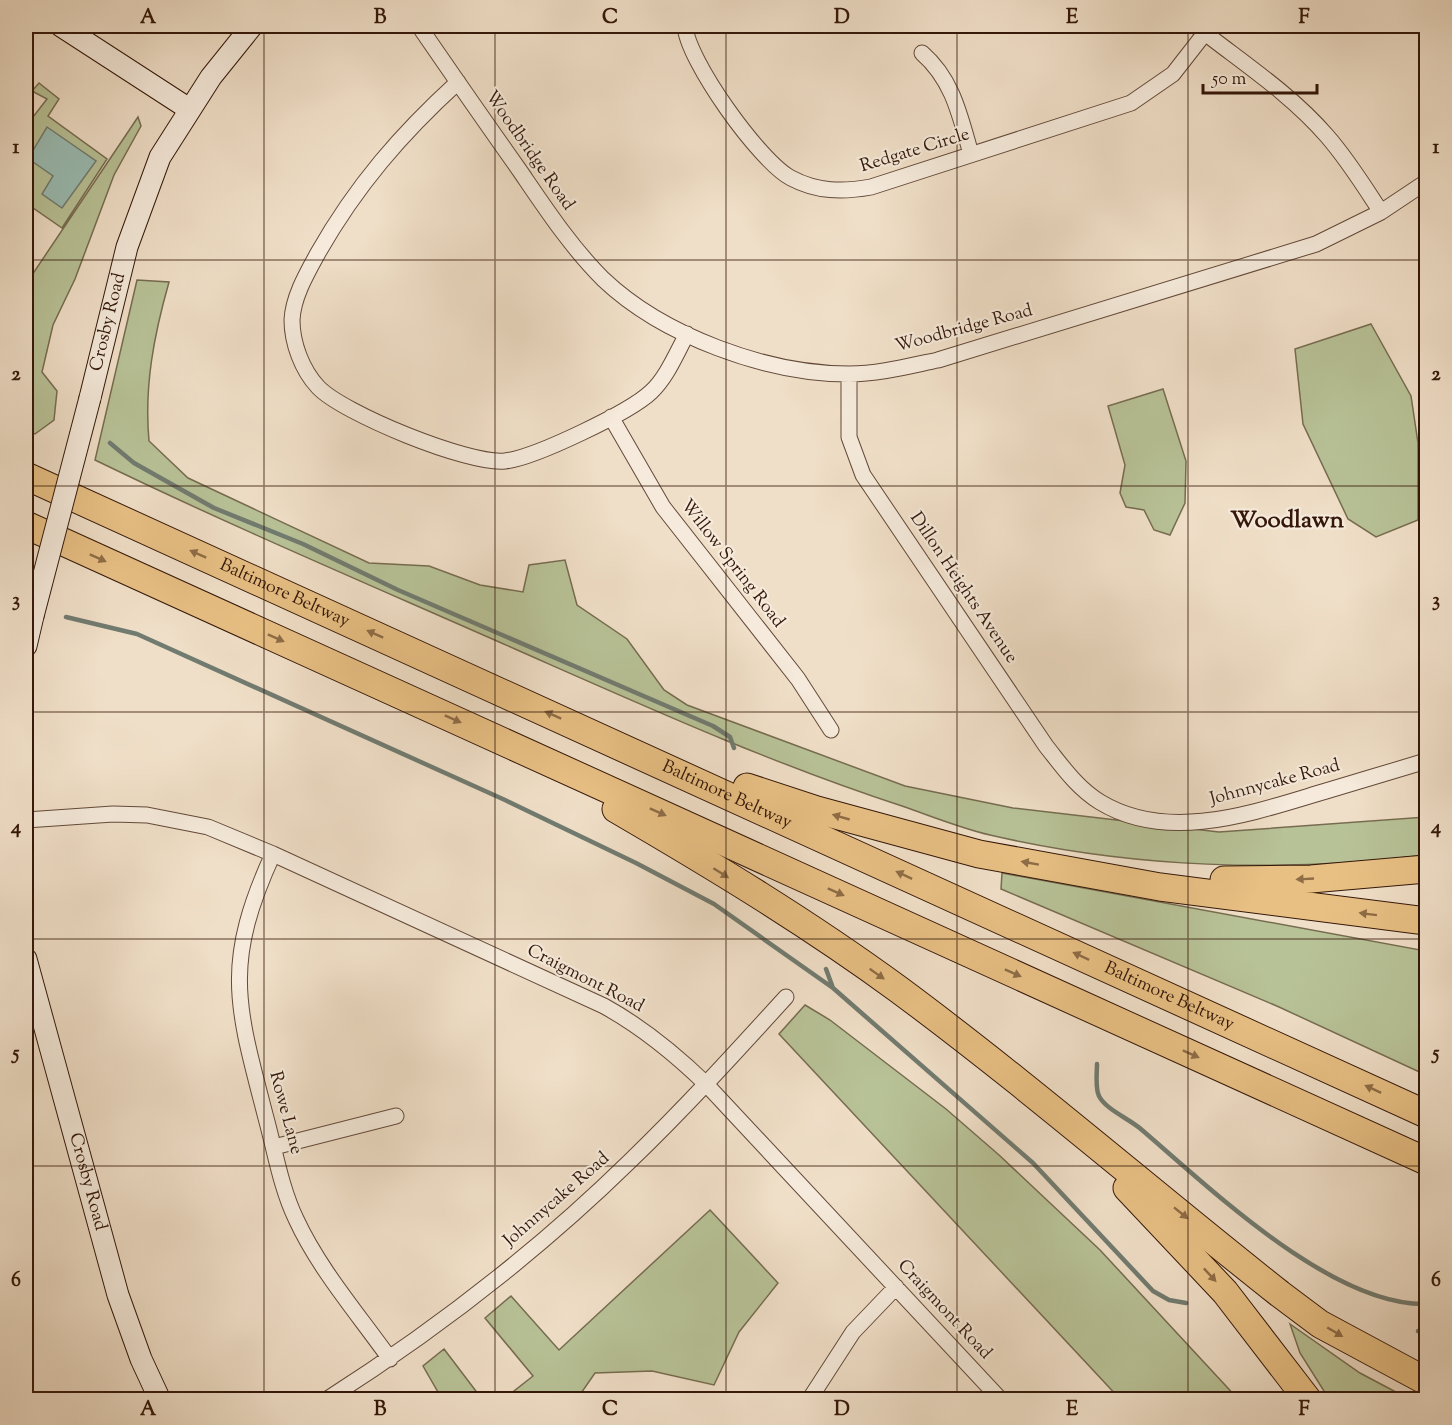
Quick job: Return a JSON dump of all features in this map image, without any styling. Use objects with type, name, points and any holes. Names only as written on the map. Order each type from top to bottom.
[{"type":"highway","name":"Baltimore Beltway","points":[[26,476],[1426,1113]]},
{"type":"highway","points":[[26,525],[1426,1161]]},
{"type":"highway","points":[[490,735],[664,837],[805,925],[896,988],[1320,1324],[1426,1382]]},
{"type":"highway","points":[[606,739],[817,810],[979,854],[1160,887],[1426,921]]},
{"type":"highway","points":[[1081,872],[1240,881],[1311,879],[1426,869]]},
{"type":"highway","points":[[1037,1098],[1225,1292],[1308,1400]]},
{"type":"main road","points":[[62,26],[189,110]]},
{"type":"main road","name":"Crosby Road","points":[[26,646],[127,247],[160,157],[211,77],[252,26]]},
{"type":"main road","name":"Crosby Road","points":[[26,959],[118,1295],[141,1359],[160,1400]]},
{"type":"street","name":"Woodbridge Road","points":[[419,26],[580,255],[605,281],[630,301],[687,334],[719,348],[760,361],[803,370],[849,374],[899,368],[938,360],[1316,244],[1381,212],[1426,182]]},
{"type":"street","name":"Redgate Circle","points":[[685,26],[690,50],[700,69],[759,150],[777,169],[791,178],[831,191],[871,187],[1131,103],[1173,74],[1200,29]]},
{"type":"street","points":[[1200,29],[1266,79],[1326,134],[1348,161],[1381,212]]},
{"type":"street","points":[[922,53],[937,66],[948,84],[971,154]]},
{"type":"street","points":[[458,82],[392,146],[334,226],[298,296],[292,318],[293,336],[308,374],[332,398],[439,449],[483,461],[504,461],[525,457],[611,417],[652,392],[663,378],[687,334]]},
{"type":"street","name":"Dillon Heights Avenue","points":[[849,374],[849,436],[863,475],[1046,746],[1080,787],[1099,801]]},
{"type":"street","name":"Willow Spring Road","points":[[611,417],[663,507],[798,680],[831,730]]},
{"type":"street","name":"Johnnycake Road","points":[[1099,801],[1118,811],[1140,817],[1181,822],[1203,821],[1252,812],[1426,761]]},
{"type":"street","name":"Craigmont Road","points":[[26,820],[113,814],[147,815],[208,827],[273,854],[604,1006],[658,1040],[706,1084],[1000,1400]]},
{"type":"street","name":"Rowe Lane","points":[[273,854],[255,895],[240,948],[238,977],[243,1029],[288,1199],[306,1238],[390,1359]]},
{"type":"street","name":"Johnnycake Road","points":[[326,1400],[390,1359],[446,1319],[577,1209],[628,1163],[706,1084],[786,997]]},
{"type":"street","points":[[274,1147],[396,1116]]},
{"type":"street","points":[[809,1400],[853,1332],[896,1287]]},
{"type":"green space","points":[[39,83],[59,99],[48,116],[107,159],[62,228],[26,203],[26,126],[47,99],[32,91]]},
{"type":"green space","points":[[138,117],[141,126],[114,175],[75,279],[53,325],[42,372],[57,391],[54,420],[35,434],[26,430],[26,284]]},
{"type":"green space","points":[[137,280],[169,282],[159,321],[149,380],[149,441],[188,478],[369,563],[429,566],[480,585],[523,592],[529,565],[565,560],[577,605],[627,639],[664,690],[687,705],[905,786],[1013,808],[1219,832],[1426,817],[1426,855],[1317,864],[1207,864],[1098,855],[979,832],[853,789],[755,752],[610,691],[304,556],[95,460]]},
{"type":"green space","points":[[1371,324],[1411,396],[1418,443],[1418,520],[1376,537],[1348,519],[1303,424],[1295,349]]},
{"type":"green space","points":[[1163,389],[1186,461],[1185,503],[1170,535],[1154,530],[1144,510],[1126,507],[1120,493],[1125,465],[1108,406]]},
{"type":"green space","points":[[1002,873],[1426,951],[1426,1075],[1279,1007],[1001,889]]},
{"type":"green space","points":[[805,1005],[830,1020],[946,1109],[999,1155],[1100,1250],[1238,1399],[1120,1399],[779,1034]]},
{"type":"green space","points":[[710,1210],[778,1283],[739,1332],[714,1385],[652,1371],[595,1373],[577,1399],[504,1399],[533,1376],[485,1318],[511,1296],[559,1350]]},
{"type":"green space","points":[[1290,1324],[1360,1373],[1409,1399],[1329,1399],[1300,1353]]},
{"type":"green space","points":[[444,1349],[482,1399],[442,1399],[423,1366]]},
{"type":"water","points":[[47,127],[96,161],[62,208],[42,194],[53,176],[33,162],[30,165],[26,162]]},
{"type":"waterway","points":[[110,443],[134,463],[214,508],[303,544],[398,590],[713,726],[730,737],[734,748]]},
{"type":"waterway","points":[[66,617],[137,634],[505,800],[636,863],[714,904],[833,988]]},
{"type":"waterway","points":[[826,969],[833,988],[1033,1163],[1153,1291],[1169,1300],[1186,1303]]},
{"type":"waterway","points":[[1097,1064],[1098,1093],[1107,1106],[1137,1126],[1237,1212],[1275,1240],[1313,1265],[1352,1286],[1390,1300],[1426,1304]]},
{"type":"waterway","points":[[1418,1331],[1426,1332]]},
{"type":"district","name":"Woodlawn","points":[[1287,521]]}]
